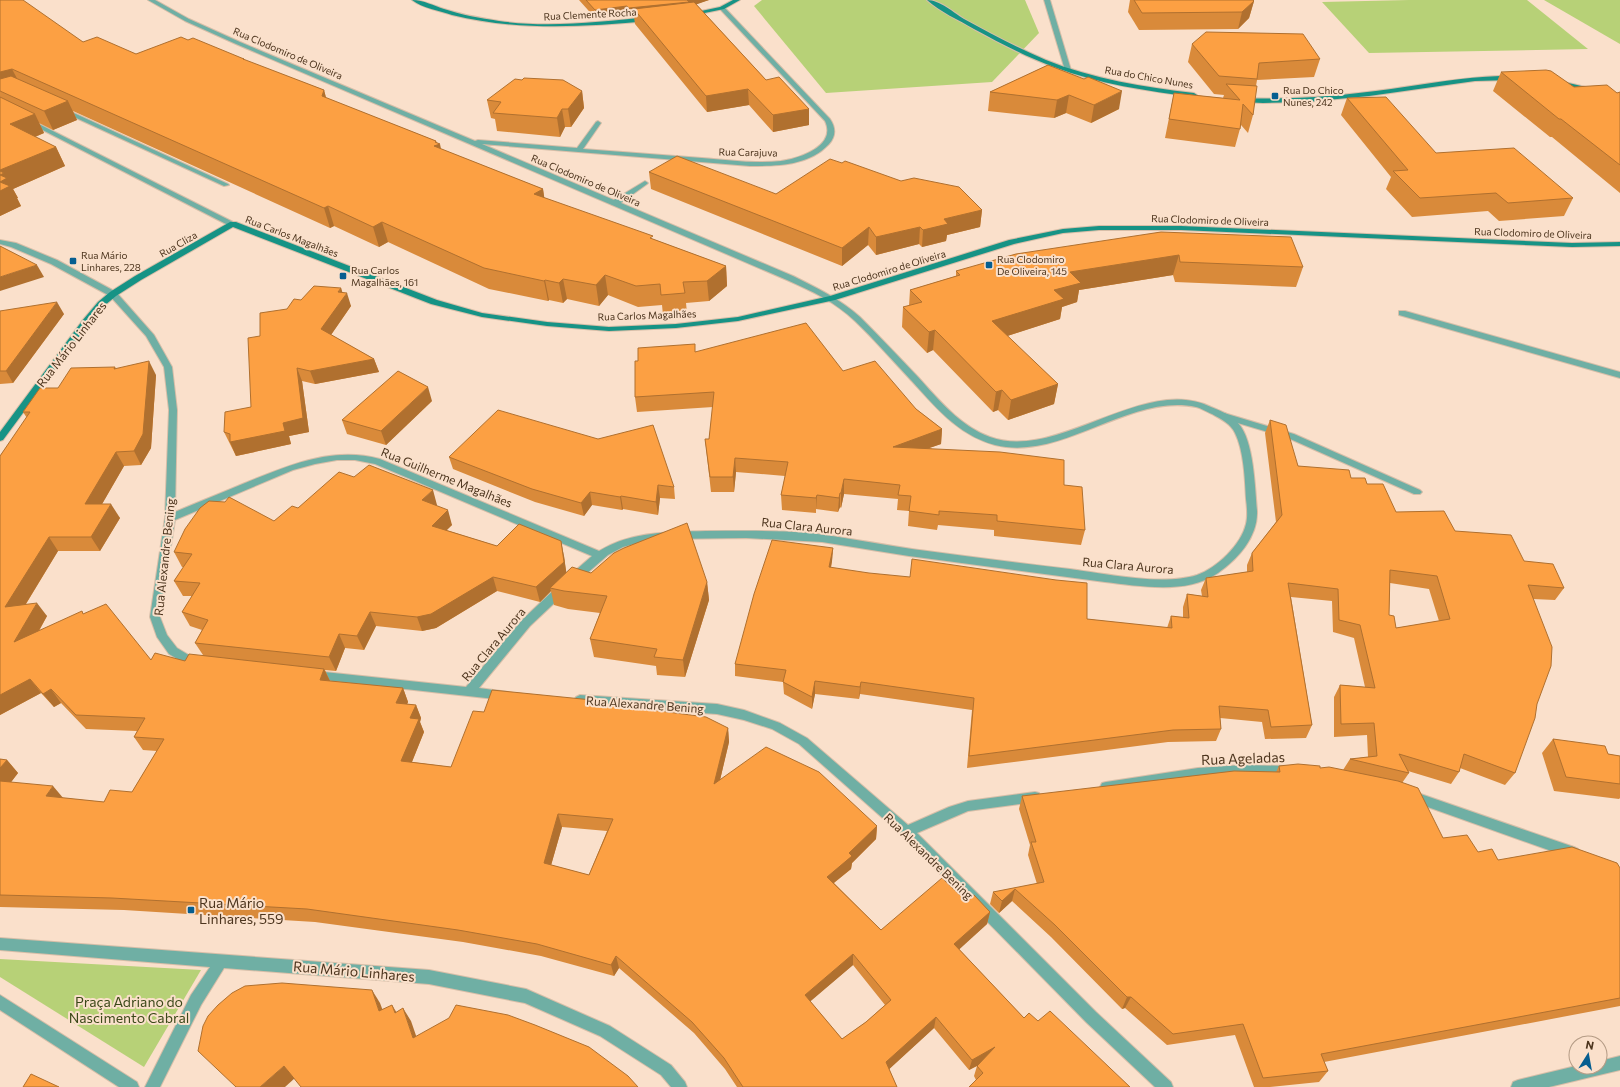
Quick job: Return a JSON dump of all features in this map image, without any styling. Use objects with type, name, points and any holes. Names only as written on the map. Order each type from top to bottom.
[{"type":"street","name":"Rua Clodomiro de Oliveira","points":[[151,0],[187,20],[790,278],[832,298],[1012,242],[1063,231],[1099,228],[1181,228],[1572,245],[1620,244]]},
{"type":"street","name":"Rua Clemente Rocha","points":[[415,0],[455,15],[482,21],[512,25],[575,26],[658,18]]},
{"type":"street","points":[[684,14],[722,8],[737,0]]},
{"type":"street","name":"Rua do Chico Nunes","points":[[930,0],[945,11],[1026,54],[1068,70],[1105,80],[1202,97]]},
{"type":"street","points":[[1047,0],[1068,70]]},
{"type":"street","name":"Rua Carajuva","points":[[468,141],[750,164],[776,164],[799,160],[818,152],[829,140],[832,132],[830,123],[722,8]]},
{"type":"street","points":[[1232,99],[1267,102],[1333,98],[1458,81],[1498,77],[1521,78]]},
{"type":"street","points":[[1552,82],[1581,87],[1620,97]]},
{"type":"street","points":[[55,106],[226,186]]},
{"type":"street","name":"Rua Carlos Magalhães","points":[[24,119],[233,224],[434,302],[482,315],[547,324],[609,329],[676,326],[738,319],[832,298]]},
{"type":"street","points":[[578,150],[598,123]]},
{"type":"street","points":[[614,203],[645,183]]},
{"type":"street","name":"Rua Cliza","points":[[113,294],[233,224]]},
{"type":"street","name":"Rua Mário Linhares","points":[[0,242],[13,245],[54,262],[113,294],[101,304],[85,323],[0,438]]},
{"type":"street","name":"Rua Alexandre Bening","points":[[113,294],[150,335],[168,367],[174,410],[170,518],[155,617],[162,637],[173,651],[190,661],[214,664]]},
{"type":"street","name":"Rua Clara Aurora","points":[[469,692],[526,622],[600,554],[632,541],[655,536],[749,534],[810,537],[1017,566],[1146,581],[1174,582],[1199,579],[1218,568],[1238,548],[1249,533],[1252,519],[1246,459],[1240,431],[1224,416],[1194,403],[1169,402],[1143,406],[1068,435],[1031,444],[999,442],[972,433],[954,421],[879,341],[848,311],[832,298]]},
{"type":"street","points":[[1402,313],[1620,375]]},
{"type":"street","points":[[1224,416],[1291,436],[1417,492]]},
{"type":"street","name":"Rua Guilherme Magalhães","points":[[170,518],[290,468],[337,457],[355,457],[377,461],[600,554]]},
{"type":"street","points":[[306,674],[516,696]]},
{"type":"street","name":"Rua Alexandre Bening","points":[[570,699],[718,709],[744,715],[776,726],[803,741],[907,832],[1091,1017],[1166,1087]]},
{"type":"street","name":"Rua Ageladas","points":[[1094,788],[1220,770],[1272,769],[1300,772]]},
{"type":"street","points":[[1397,790],[1583,856]]},
{"type":"street","points":[[907,832],[953,811],[968,806],[1047,795]]},
{"type":"street","name":"Rua Mário Linhares","points":[[0,944],[429,977],[526,996],[605,1031],[666,1070],[680,1087]]},
{"type":"street","points":[[152,1087],[196,1000],[221,961]]},
{"type":"street","points":[[0,1002],[132,1087]]},
{"type":"street","points":[[1518,1087],[1620,1063]]},
{"type":"green space","points":[[762,0],[1025,0],[1039,33],[992,82],[826,93],[754,6]]},
{"type":"green space","points":[[1527,0],[1588,49],[1369,53],[1322,2]]},
{"type":"green space","points":[[1544,0],[1620,0],[1620,44]]},
{"type":"green space","name":"Praça Adriano do Nascimento Cabral","points":[[0,959],[201,970],[144,1067],[0,977]]},
{"type":"building","points":[[0,0],[23,0],[83,42],[97,37],[136,54],[181,37],[188,40],[193,38],[324,90],[322,96],[436,141],[435,142],[440,144],[434,146],[543,189],[534,194],[653,236],[650,238],[726,266],[707,281],[683,282],[685,293],[661,295],[660,284],[636,286],[605,275],[596,285],[563,279],[559,283],[484,268],[382,222],[373,227],[328,206],[324,208],[12,69],[0,72]]},
{"type":"building","points":[[586,0],[687,0],[689,2],[629,8],[627,6],[595,10]]},
{"type":"building","points":[[1134,0],[1254,1],[1242,12],[1142,13]]},
{"type":"building","points":[[694,2],[766,80],[779,77],[809,109],[773,115],[748,89],[706,96],[634,9]]},
{"type":"building","points":[[1206,32],[1303,34],[1320,59],[1259,63],[1257,79],[1219,76],[1192,44]]},
{"type":"building","points":[[1048,65],[1084,79],[1088,77],[1122,91],[1094,105],[1069,95],[1057,100],[990,92]]},
{"type":"building","points":[[1551,71],[1574,87],[1607,85],[1617,93],[1620,92],[1620,165],[1561,119],[1559,119],[1501,72]]},
{"type":"building","points":[[11,76],[68,101],[44,111],[0,91],[0,79]]},
{"type":"building","points":[[524,78],[563,80],[582,91],[568,109],[562,109],[557,118],[493,113],[501,102],[487,100],[515,79],[522,80]]},
{"type":"building","points":[[1226,84],[1257,86],[1253,115],[1243,104],[1240,129],[1169,119],[1174,93],[1240,100]]},
{"type":"building","points":[[0,97],[35,114],[10,124],[56,147],[0,170]]},
{"type":"building","points":[[1386,97],[1436,153],[1514,148],[1573,198],[1508,203],[1496,193],[1420,198],[1393,171],[1408,170],[1347,98]]},
{"type":"building","points":[[677,156],[776,194],[830,159],[842,163],[845,161],[901,181],[914,178],[959,187],[982,210],[944,219],[948,224],[923,230],[920,227],[876,237],[869,227],[842,248],[649,172]]},
{"type":"building","points":[[0,175],[7,178],[0,182]]},
{"type":"building","points":[[0,182],[10,186],[0,191]]},
{"type":"building","points":[[1161,232],[1291,237],[1303,267],[1180,262],[1179,255],[1070,272],[1081,283],[1054,290],[1064,299],[992,321],[1058,384],[1011,400],[1002,390],[996,392],[935,330],[929,332],[903,307],[922,302],[910,290],[960,275],[956,271],[1016,254]]},
{"type":"building","points":[[0,246],[37,265],[0,277]]},
{"type":"building","points":[[314,286],[341,288],[338,292],[347,293],[321,329],[374,359],[310,371],[297,368],[303,418],[283,423],[285,431],[230,442],[230,434],[224,432],[225,412],[251,407],[248,338],[260,336],[260,313],[287,309],[294,299],[301,300]]},
{"type":"building","points":[[57,302],[6,371],[0,371],[0,311]]},
{"type":"building","points":[[806,323],[843,371],[875,361],[916,409],[942,429],[893,447],[1000,452],[1064,460],[1064,485],[1082,487],[1085,530],[997,521],[997,515],[939,511],[939,515],[909,511],[911,496],[898,495],[900,485],[844,479],[839,498],[817,495],[816,498],[781,495],[788,462],[735,458],[733,477],[710,477],[705,439],[709,439],[714,392],[635,397],[635,361],[638,361],[638,348],[695,344],[695,352]]},
{"type":"building","points":[[149,361],[143,434],[134,451],[116,452],[85,504],[111,504],[91,537],[49,537],[5,607],[37,603],[14,642],[82,611],[83,614],[106,604],[151,660],[155,653],[185,661],[189,654],[324,669],[320,680],[403,688],[396,703],[416,705],[410,718],[419,719],[401,761],[451,767],[473,711],[484,712],[492,690],[592,700],[591,702],[706,717],[728,728],[714,784],[766,747],[819,772],[877,826],[849,853],[852,856],[827,877],[881,930],[942,878],[963,898],[974,895],[990,912],[954,944],[1024,1018],[1029,1013],[1038,1021],[1050,1011],[1130,1087],[969,1087],[983,1073],[977,1066],[995,1047],[972,1060],[936,1017],[886,1062],[897,1087],[743,1087],[724,1058],[692,1022],[616,956],[611,965],[537,944],[458,930],[307,909],[112,898],[0,895],[0,781],[53,786],[46,796],[104,802],[110,790],[132,792],[164,739],[134,737],[145,718],[76,715],[51,689],[43,694],[30,679],[0,695],[0,456],[30,412],[23,412],[40,388],[58,388],[71,368],[115,367],[114,369]],"holes":[[[558,814],[613,819],[589,875],[544,863]],[[853,954],[891,1000],[866,1022],[842,1039],[805,995]]]},
{"type":"building","points":[[398,371],[428,387],[381,431],[342,420]]},
{"type":"building","points":[[498,410],[598,439],[653,425],[674,487],[658,485],[656,502],[590,492],[581,503],[532,489],[449,457]]},
{"type":"building","points":[[1270,420],[1286,425],[1298,466],[1349,470],[1351,478],[1365,478],[1367,484],[1383,484],[1396,512],[1444,511],[1455,531],[1511,535],[1524,561],[1553,564],[1564,588],[1528,585],[1552,647],[1551,666],[1537,704],[1535,718],[1515,773],[1464,754],[1459,772],[1399,754],[1409,773],[1350,759],[1377,756],[1374,723],[1341,724],[1340,685],[1375,688],[1360,625],[1339,620],[1338,589],[1288,583],[1312,725],[1271,727],[1268,710],[1219,706],[1221,729],[1173,730],[969,756],[974,698],[861,682],[860,687],[815,681],[812,697],[783,682],[786,670],[735,664],[754,594],[772,540],[833,548],[829,567],[869,573],[910,577],[912,559],[1056,580],[1087,583],[1087,619],[1172,628],[1171,616],[1189,618],[1187,594],[1208,597],[1206,578],[1253,571],[1252,553],[1282,515]],"holes":[[[1390,570],[1437,576],[1450,619],[1396,628],[1394,616],[1389,615]]]},
{"type":"building","points":[[369,465],[433,490],[422,500],[448,510],[432,526],[497,546],[519,524],[561,541],[564,562],[536,587],[493,577],[431,614],[417,617],[370,612],[357,636],[339,634],[329,657],[195,643],[208,620],[182,612],[200,583],[174,581],[192,554],[174,552],[185,529],[200,508],[209,501],[225,502],[229,497],[274,521],[292,506],[298,508],[339,472],[354,477]]},
{"type":"building","points":[[687,523],[707,582],[683,660],[654,657],[657,649],[590,639],[607,596],[550,588],[572,567],[591,573],[614,553]]},
{"type":"building","points":[[1553,739],[1605,746],[1608,754],[1620,756],[1620,784],[1566,777]]},
{"type":"building","points":[[0,759],[7,760],[0,768]]},
{"type":"building","points":[[1298,764],[1320,766],[1320,768],[1329,767],[1398,781],[1418,788],[1443,838],[1467,835],[1478,852],[1492,849],[1498,860],[1572,847],[1617,863],[1620,868],[1620,998],[1321,1054],[1328,1071],[1263,1078],[1243,1024],[1173,1034],[1131,997],[1127,997],[1055,925],[1015,889],[1002,901],[993,892],[1044,882],[1031,842],[1036,842],[1022,796],[1234,771],[1280,772],[1279,766]]},
{"type":"building","points":[[282,983],[372,990],[379,1011],[392,1005],[395,1013],[403,1008],[413,1038],[449,1018],[456,1005],[508,1015],[589,1047],[628,1076],[638,1087],[301,1087],[284,1066],[260,1087],[236,1087],[198,1051],[203,1026],[208,1016],[232,993],[245,986]]},
{"type":"building","points":[[31,1074],[59,1087],[23,1087]]},
{"type":"place","name":"Rua Do Chico Nunes, 242","points":[[1275,96]]},
{"type":"place","name":"Rua Mário Linhares, 228","points":[[73,261]]},
{"type":"place","name":"Rua Clodomiro De Oliveira, 145","points":[[989,265]]},
{"type":"place","name":"Rua Carlos Magalhães, 161","points":[[343,276]]},
{"type":"place","name":"Rua Mário Linhares, 559","points":[[191,910]]}]
